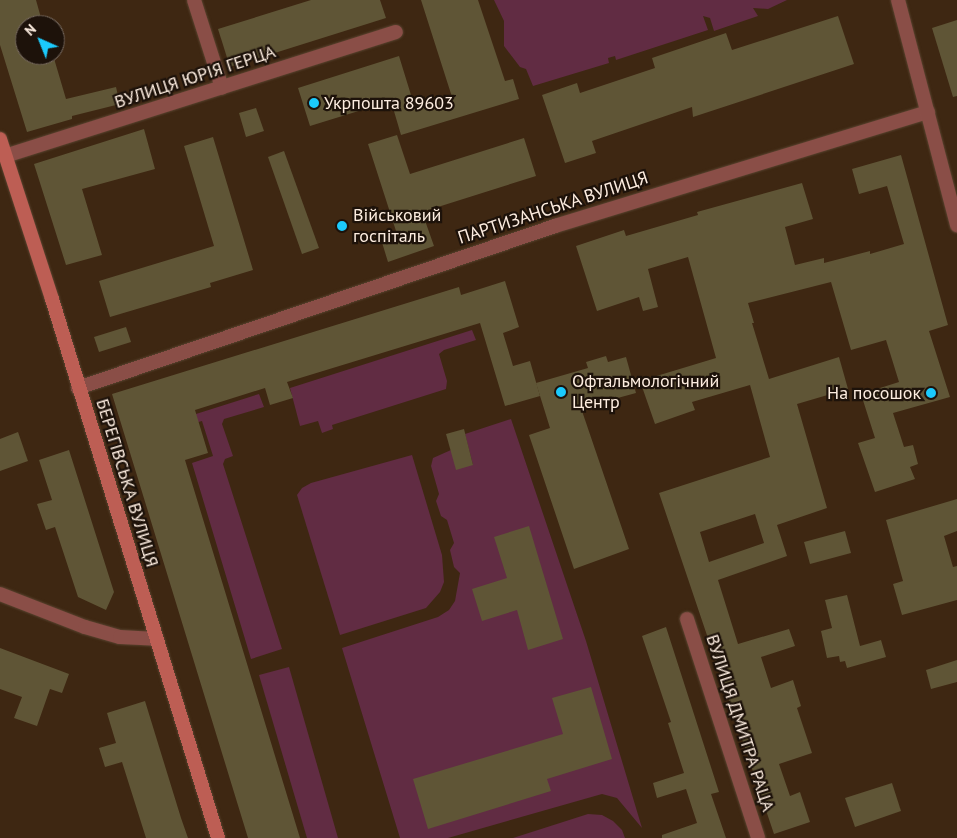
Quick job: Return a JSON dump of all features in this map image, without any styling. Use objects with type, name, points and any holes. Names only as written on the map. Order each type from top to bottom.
[{"type":"main road","name":"БЕРЕГІВСЬКА ВУЛИЦЯ","points":[[0,139],[218,838]]},
{"type":"street","points":[[194,0],[222,88]]},
{"type":"street","points":[[898,0],[957,225]]},
{"type":"street","name":"ВУЛИЦЯ ЮРІЯ ГЕРЦА","points":[[5,156],[396,32]]},
{"type":"street","name":"ПАРТИЗАНСЬКА ВУЛИЦЯ","points":[[78,388],[555,226],[928,112]]},
{"type":"street","points":[[0,594],[85,627],[120,636],[156,639]]},
{"type":"street","name":"ВУЛИЦЯ ДМИТРА РАЦА","points":[[687,619],[758,838]]},
{"type":"shaded area","points":[[494,0],[787,0],[768,9],[753,8],[758,16],[714,31],[710,18],[703,16],[708,30],[616,60],[615,56],[608,58],[609,63],[533,86],[526,69],[520,67],[504,46],[504,21]]},
{"type":"shaded area","points":[[472,330],[476,340],[444,350],[439,354],[447,381],[446,389],[332,425],[333,429],[322,433],[318,421],[300,426],[290,388]]},
{"type":"shaded area","points":[[259,394],[264,407],[224,419],[222,424],[233,456],[225,459],[223,464],[282,649],[251,659],[192,463],[213,456],[202,421],[180,427],[177,420]]},
{"type":"shaded area","points":[[511,419],[586,641],[642,828],[617,798],[602,794],[448,838],[400,838],[342,648],[438,617],[449,610],[455,601],[460,573],[454,567],[450,550],[454,543],[447,520],[441,516],[436,501],[439,494],[431,466],[433,458],[451,450],[473,465],[465,434]]},
{"type":"shaded area","points":[[412,455],[442,555],[444,582],[440,592],[426,608],[340,635],[297,495],[302,488],[311,483]]},
{"type":"shaded area","points":[[289,667],[338,838],[307,838],[259,675]]},
{"type":"shaded area","points":[[588,814],[602,815],[613,821],[622,830],[625,838],[513,838]]},
{"type":"building","points":[[0,0],[36,0],[40,15],[15,15],[15,65],[56,65],[66,99],[116,87],[120,104],[72,116],[72,119],[27,132],[0,45]]},
{"type":"building","points":[[311,0],[380,0],[386,18],[230,67],[218,29]]},
{"type":"building","points":[[421,0],[478,0],[505,81],[513,79],[519,99],[401,135],[391,101],[310,126],[298,88],[399,56],[415,108],[452,97]]},
{"type":"building","points":[[838,16],[854,64],[693,117],[692,107],[592,141],[596,153],[565,163],[542,95],[577,83],[580,93],[655,68],[652,58],[726,33],[732,50]]},
{"type":"building","points":[[957,20],[957,96],[953,97],[932,28]]},
{"type":"building","points":[[256,108],[264,131],[246,137],[239,113]]},
{"type":"building","points":[[144,129],[155,169],[82,189],[102,255],[66,265],[34,164]]},
{"type":"building","points":[[397,135],[410,174],[524,138],[536,176],[422,212],[434,246],[388,262],[380,236],[396,231],[368,144]]},
{"type":"building","points":[[213,137],[253,270],[210,283],[211,287],[110,317],[99,281],[214,246],[184,146]]},
{"type":"building","points":[[284,151],[319,248],[302,254],[268,157]]},
{"type":"building","points":[[901,155],[948,325],[929,331],[950,397],[893,413],[904,447],[913,445],[918,464],[910,467],[915,479],[875,492],[858,443],[875,438],[861,394],[899,382],[886,340],[851,350],[831,282],[748,303],[769,379],[839,357],[848,389],[797,404],[827,508],[777,525],[787,556],[718,580],[738,644],[789,629],[795,646],[761,657],[771,688],[793,680],[801,706],[797,708],[812,753],[779,764],[790,796],[800,792],[810,822],[774,834],[659,493],[770,457],[750,385],[692,402],[695,410],[655,424],[640,381],[716,358],[688,257],[648,269],[658,307],[643,311],[639,297],[597,311],[576,246],[624,230],[626,236],[698,215],[697,212],[802,183],[813,219],[785,227],[795,265],[824,258],[824,263],[870,251],[870,254],[904,244],[887,186],[859,194],[852,169]],"holes":[[[755,514],[764,543],[709,562],[700,532]]]},
{"type":"building","points":[[505,281],[519,327],[503,333],[513,366],[530,361],[540,396],[505,406],[480,323],[287,382],[293,398],[270,405],[265,388],[195,410],[208,453],[185,460],[300,838],[248,838],[112,394],[459,287],[461,295]]},
{"type":"building","points":[[126,327],[131,342],[99,352],[94,337]]},
{"type":"building","points":[[606,356],[608,362],[626,357],[636,393],[581,408],[629,549],[574,569],[529,435],[550,428],[536,383],[588,368],[586,362]]},
{"type":"building","points":[[464,429],[473,465],[456,470],[446,434]]},
{"type":"building","points":[[18,432],[28,461],[0,471],[0,439]]},
{"type":"building","points":[[69,450],[114,592],[106,610],[78,597],[55,527],[46,530],[37,504],[52,500],[39,460]]},
{"type":"building","points":[[957,499],[957,531],[944,536],[953,567],[957,566],[957,600],[902,615],[893,584],[903,581],[886,520]]},
{"type":"building","points":[[529,526],[563,639],[528,650],[517,610],[482,621],[472,589],[507,578],[494,537]]},
{"type":"building","points":[[845,531],[851,553],[810,564],[804,542]]},
{"type":"building","points":[[847,595],[860,646],[881,640],[886,657],[847,668],[845,661],[840,662],[839,656],[827,658],[821,631],[832,628],[825,600]]},
{"type":"building","points":[[666,627],[719,792],[711,794],[726,838],[662,838],[662,835],[697,823],[686,789],[657,798],[653,783],[684,773],[668,723],[671,722],[642,636]]},
{"type":"building","points":[[0,648],[69,674],[62,693],[50,689],[37,726],[14,718],[22,697],[0,689]]},
{"type":"building","points":[[957,660],[957,682],[931,689],[926,670]]},
{"type":"building","points":[[591,687],[612,759],[547,779],[551,791],[428,829],[413,779],[563,734],[552,698]]},
{"type":"building","points":[[145,701],[188,838],[146,838],[122,762],[105,767],[99,748],[116,743],[107,713]]},
{"type":"building","points":[[892,783],[901,811],[855,827],[845,798]]},
{"type":"place","name":"Укрпошта 89603","points":[[314,103]]},
{"type":"place","name":"Військовий госпіталь","points":[[342,226]]},
{"type":"place","name":"Офтальмологічний Центр","points":[[561,392]]},
{"type":"place","name":"На посошок","points":[[931,393]]}]
